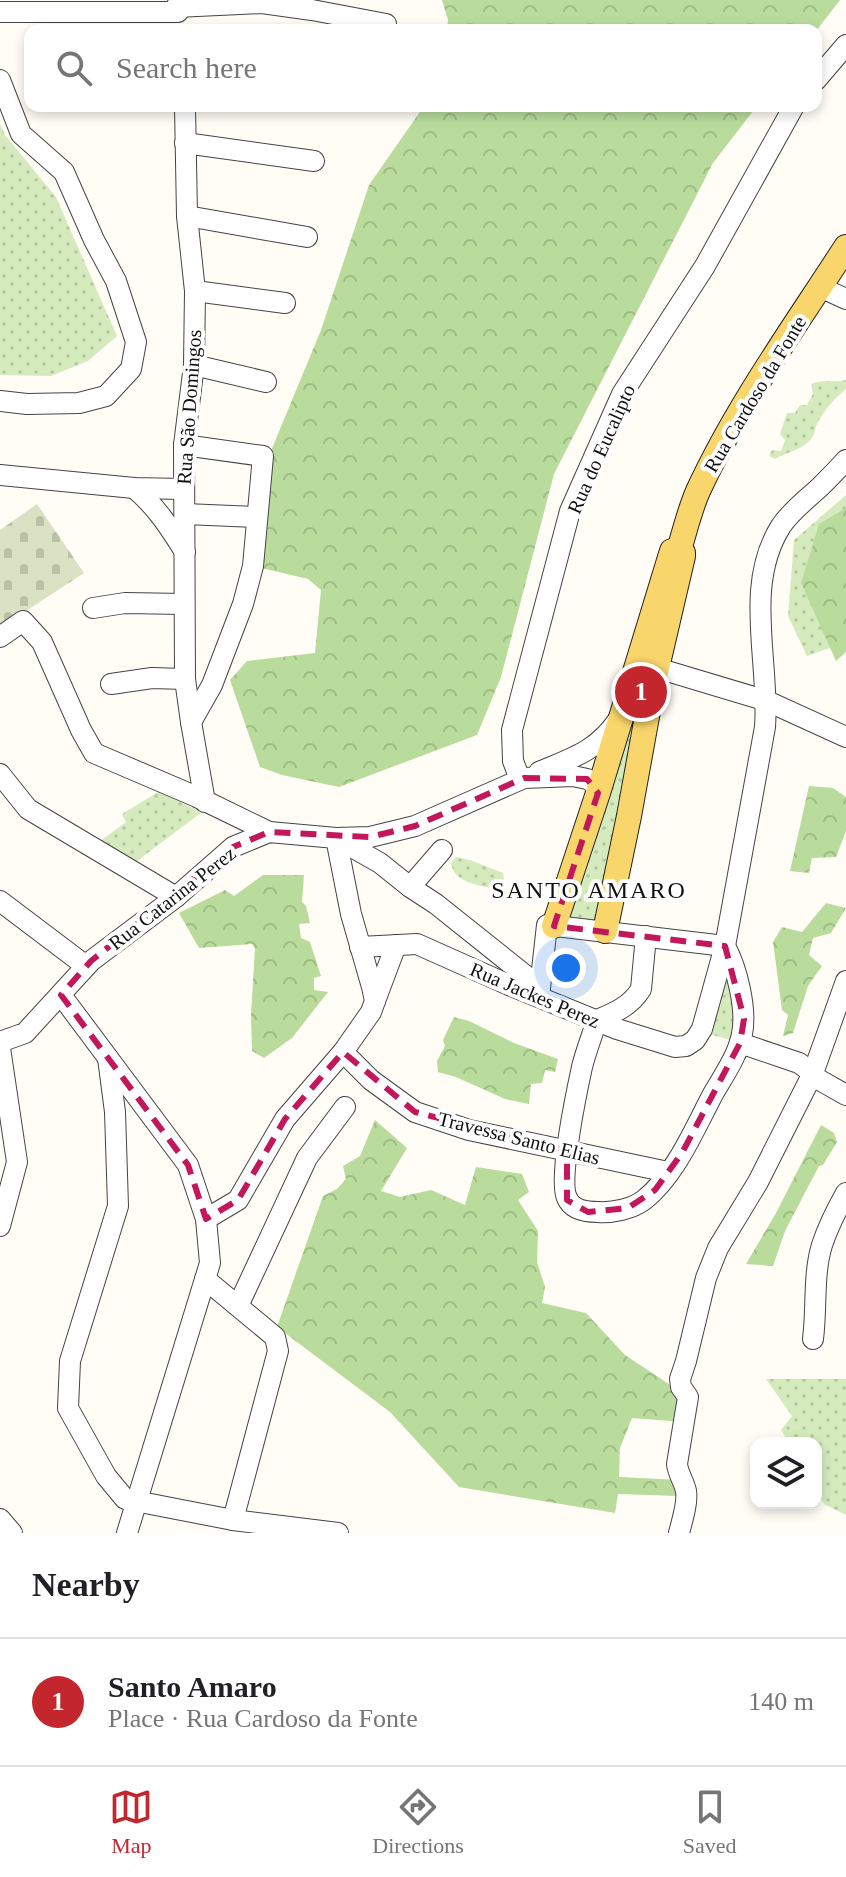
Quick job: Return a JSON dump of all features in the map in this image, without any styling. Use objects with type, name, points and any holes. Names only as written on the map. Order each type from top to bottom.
[{"type":"main road","name":"Rua Cardoso da Fonte","points":[[554,926],[623,712],[647,665],[683,556],[679,550],[697,494],[721,445],[846,247]]},
{"type":"main road","name":"Rua Cardoso da Fonte","points":[[605,931],[647,665]]},
{"type":"street","points":[[0,12],[177,12],[262,3],[386,24]]},
{"type":"street","points":[[822,73],[846,45]]},
{"type":"street","points":[[0,80],[21,134],[64,172],[116,281],[136,342],[131,369],[106,396],[79,403],[0,401]]},
{"type":"street","name":"Rua São Domingos","points":[[185,112],[187,216],[195,291],[194,365],[184,445],[185,679],[205,802]]},
{"type":"street","name":"Rua do Eucalipto","points":[[522,778],[513,761],[512,730],[570,511],[622,394],[705,266],[791,112]]},
{"type":"street","points":[[185,143],[314,161]]},
{"type":"street","points":[[187,216],[307,237]]},
{"type":"street","points":[[820,287],[846,299]]},
{"type":"street","points":[[195,291],[285,303]]},
{"type":"street","points":[[194,365],[266,382]]},
{"type":"street","points":[[184,445],[263,456],[253,566],[243,604],[212,685],[191,722]]},
{"type":"street","points":[[646,936],[641,989],[620,1010],[597,1020],[582,1066],[563,1186],[567,1200],[577,1209],[588,1212],[613,1211],[641,1202],[655,1190],[682,1153],[740,1043],[744,1019],[733,960],[725,946],[765,727],[767,701],[759,618],[763,582],[771,546],[781,526],[846,460]]},
{"type":"street","points":[[0,475],[134,488],[184,489]]},
{"type":"street","points":[[134,488],[151,503],[185,552]]},
{"type":"street","points":[[185,514],[256,517]]},
{"type":"street","points":[[93,608],[125,603],[184,604]]},
{"type":"street","points":[[0,637],[23,621],[42,642],[94,753],[269,832]]},
{"type":"street","points":[[647,665],[767,701],[846,737]]},
{"type":"street","points":[[111,684],[152,678],[185,679]]},
{"type":"street","points":[[522,778],[589,750],[606,737],[623,712]]},
{"type":"street","points":[[0,774],[28,809],[176,897]]},
{"type":"street","name":"Rua Catarina Perez","points":[[0,1042],[25,1033],[86,966],[176,897],[233,847],[269,832],[336,838],[370,837],[415,826],[522,778],[580,777],[593,782],[598,793]]},
{"type":"street","points":[[336,838],[380,863],[436,904],[539,992]]},
{"type":"street","points":[[336,838],[375,1001]]},
{"type":"street","points":[[410,887],[442,850]]},
{"type":"street","points":[[2,906],[86,966]]},
{"type":"street","name":"Rua Cardoso da Fonte","points":[[539,992],[547,925],[554,926]]},
{"type":"street","points":[[554,926],[725,946]]},
{"type":"street","name":"Rua Jackes Perez","points":[[360,947],[417,944],[539,992],[617,1029],[675,1047],[686,1046],[695,1040],[702,1029],[725,946]]},
{"type":"street","points":[[206,1219],[238,1200],[285,1119],[343,1052],[371,1012],[396,945]]},
{"type":"street","points":[[679,1533],[686,1490],[677,1464],[688,1397],[680,1379],[706,1278],[718,1248],[758,1182],[813,1073],[846,981]]},
{"type":"street","points":[[61,995],[188,1165],[206,1219],[210,1263],[127,1533]]},
{"type":"street","points":[[740,1043],[799,1063],[816,1078],[846,1095]]},
{"type":"street","points":[[0,1048],[17,1162],[0,1226]]},
{"type":"street","name":"Travessa Santo Elias","points":[[343,1052],[371,1080],[415,1112],[469,1130],[668,1172]]},
{"type":"street","points":[[108,1058],[115,1112],[118,1206],[70,1361],[68,1408],[106,1476],[125,1499],[233,1520],[338,1533]]},
{"type":"street","points":[[238,1306],[307,1158],[345,1107]]},
{"type":"street","points":[[813,1339],[822,1246],[846,1193]]},
{"type":"street","points":[[205,1279],[275,1337],[278,1351],[233,1520]]},
{"type":"street","points":[[0,1519],[12,1533]]},
{"type":"highlighted area","points":[[524,778],[587,779],[598,793],[554,926],[725,946],[744,1019],[740,1043],[682,1153],[655,1190],[628,1208],[588,1212],[567,1200],[567,1151],[415,1112],[343,1052],[285,1119],[238,1200],[206,1219],[188,1165],[61,995],[91,961],[233,847],[269,832],[370,837],[415,826]]},
{"type":"green space","points":[[442,0],[840,0],[821,24],[448,24]]},
{"type":"green space","points":[[420,112],[752,112],[713,163],[554,474],[501,677],[477,735],[339,787],[260,767],[230,680],[247,661],[315,653],[321,590],[308,579],[253,566],[261,475],[321,330],[369,185]]},
{"type":"green space","points":[[0,124],[5,135],[56,197],[117,336],[88,361],[51,376],[0,375]]},
{"type":"green space","points":[[846,380],[846,389],[823,414],[810,440],[775,459],[769,456],[772,450],[781,451],[785,440],[780,434],[787,413],[795,413],[800,405],[807,405],[813,394],[811,384]]},
{"type":"green space","points":[[846,495],[846,642],[807,656],[788,616],[794,540]]},
{"type":"green space","points":[[37,504],[84,573],[0,628],[0,530]]},
{"type":"green space","points":[[846,508],[846,652],[836,661],[801,583],[819,524]]},
{"type":"green space","points":[[644,685],[599,922],[568,921],[564,912]]},
{"type":"green space","points":[[809,786],[833,788],[846,797],[846,831],[836,857],[812,858],[809,873],[790,871]]},
{"type":"green space","points":[[158,792],[202,812],[121,873],[95,845],[126,822],[122,814]]},
{"type":"green space","points":[[456,857],[503,873],[504,880],[496,889],[468,882],[453,870],[451,863]]},
{"type":"green space","points":[[263,875],[304,875],[302,902],[310,923],[299,924],[301,938],[310,942],[321,976],[314,978],[314,990],[328,992],[292,1038],[264,1058],[252,1051],[255,948],[252,944],[199,948],[179,913],[225,890],[234,896]]},
{"type":"green space","points":[[826,903],[846,908],[831,933],[813,938],[809,955],[822,966],[808,986],[793,1033],[783,1036],[788,1015],[782,1010],[773,942],[782,927],[802,932]]},
{"type":"green space","points":[[726,958],[735,984],[734,1041],[706,1033]]},
{"type":"green space","points":[[454,1017],[558,1059],[555,1072],[545,1070],[542,1083],[531,1084],[529,1104],[505,1099],[438,1072],[437,1061],[445,1046],[443,1040]]},
{"type":"green space","points":[[375,1120],[407,1148],[381,1191],[400,1197],[431,1190],[465,1205],[476,1167],[522,1174],[529,1192],[518,1200],[538,1231],[537,1262],[545,1287],[542,1303],[586,1313],[625,1355],[687,1396],[683,1422],[632,1418],[620,1448],[619,1477],[681,1480],[679,1496],[618,1494],[615,1513],[459,1487],[390,1412],[277,1327],[323,1196],[337,1189],[346,1179],[343,1166],[360,1156]]},
{"type":"green space","points":[[821,1125],[834,1133],[837,1142],[823,1165],[819,1166],[785,1231],[773,1266],[746,1264],[776,1213]]},
{"type":"green space","points":[[766,1379],[846,1379],[846,1515],[822,1500],[822,1437],[785,1437],[781,1430],[792,1416]]},
{"type":"place","name":"Santo Amaro","points":[[641,692]]},
{"type":"district","name":"SANTO AMARO","points":[[589,890]]}]
